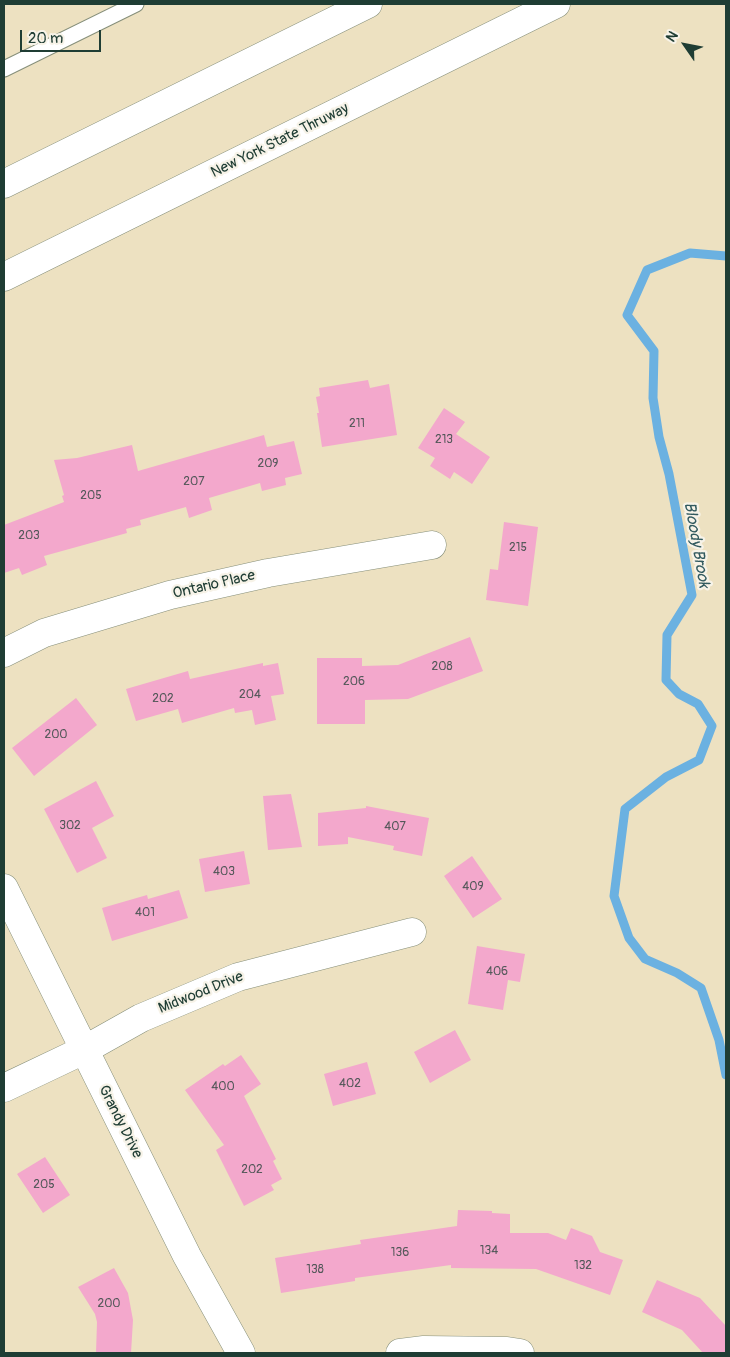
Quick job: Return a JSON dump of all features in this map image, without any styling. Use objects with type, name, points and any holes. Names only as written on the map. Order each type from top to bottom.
[{"type":"main road","points":[[4,184],[368,4]]},
{"type":"main road","name":"New York State Thruway","points":[[4,277],[556,4]]},
{"type":"main road","name":"Ontario Place","points":[[4,653],[44,633],[170,595],[268,573],[432,545]]},
{"type":"main road","name":"Grandy Drive","points":[[4,888],[187,1256],[241,1353]]},
{"type":"main road","name":"Midwood Drive","points":[[4,1088],[84,1050],[141,1018],[238,977],[412,932]]},
{"type":"main road","points":[[400,1353],[424,1350],[507,1351],[520,1353]]},
{"type":"lane","points":[[4,69],[136,4]]},
{"type":"building","points":[[368,380],[370,388],[389,384],[397,435],[322,447],[316,397],[320,396],[319,388]]},
{"type":"building","points":[[444,408],[465,422],[456,434],[490,457],[472,484],[454,472],[450,479],[430,466],[435,458],[418,448]]},
{"type":"building","points":[[264,435],[267,447],[294,441],[302,474],[285,478],[286,485],[262,491],[260,483],[209,498],[212,510],[189,518],[186,507],[140,520],[141,525],[126,529],[127,533],[44,556],[47,565],[22,575],[19,568],[4,573],[4,525],[64,502],[62,496],[64,495],[54,460],[77,458],[132,445],[138,471]]},
{"type":"building","points":[[504,522],[538,527],[528,606],[486,600],[490,569],[498,570]]},
{"type":"building","points":[[470,637],[483,671],[408,699],[365,700],[365,724],[317,724],[317,658],[362,658],[362,666],[398,665]]},
{"type":"building","points":[[263,663],[263,666],[278,663],[284,694],[271,696],[276,720],[255,725],[252,710],[235,713],[234,708],[182,723],[178,709],[136,721],[126,689],[188,671],[190,679]]},
{"type":"building","points":[[76,698],[97,725],[34,776],[12,748]]},
{"type":"building","points":[[96,781],[114,816],[92,828],[107,858],[77,873],[44,809]]},
{"type":"building","points":[[291,794],[302,847],[268,850],[263,796]]},
{"type":"building","points":[[366,806],[429,818],[422,856],[393,850],[394,846],[348,837],[348,844],[318,846],[318,813],[366,808]]},
{"type":"building","points":[[244,851],[250,884],[205,892],[199,859]]},
{"type":"building","points":[[472,856],[502,899],[473,918],[444,876]]},
{"type":"building","points":[[179,890],[188,918],[112,941],[102,908],[147,895],[148,899]]},
{"type":"building","points":[[477,946],[525,954],[520,982],[508,980],[503,1010],[468,1004]]},
{"type":"building","points":[[455,1030],[471,1060],[430,1083],[414,1052]]},
{"type":"building","points":[[241,1055],[261,1084],[244,1096],[276,1159],[273,1161],[282,1179],[271,1185],[274,1190],[244,1206],[216,1150],[224,1145],[185,1090],[223,1064],[225,1066]]},
{"type":"building","points":[[367,1062],[376,1094],[333,1106],[324,1074]]},
{"type":"building","points":[[45,1157],[70,1195],[43,1213],[17,1174]]},
{"type":"building","points":[[458,1210],[492,1211],[492,1213],[510,1214],[510,1233],[548,1233],[566,1240],[571,1228],[592,1236],[600,1252],[623,1260],[610,1295],[536,1269],[451,1268],[451,1265],[355,1278],[355,1281],[281,1293],[275,1258],[361,1244],[360,1240],[457,1226]]},
{"type":"building","points":[[114,1268],[128,1293],[133,1320],[131,1353],[96,1353],[97,1322],[95,1314],[78,1287]]},
{"type":"building","points":[[657,1280],[700,1298],[726,1326],[726,1353],[703,1353],[682,1330],[642,1312]]},
{"type":"waterway","name":"Bloody Brook","points":[[726,256],[690,253],[647,270],[627,315],[654,351],[653,398],[659,437],[669,474],[692,595],[667,635],[666,680],[679,694],[698,704],[712,726],[699,760],[666,777],[625,809],[614,896],[629,938],[645,959],[677,973],[701,988],[719,1040],[726,1075]]}]
